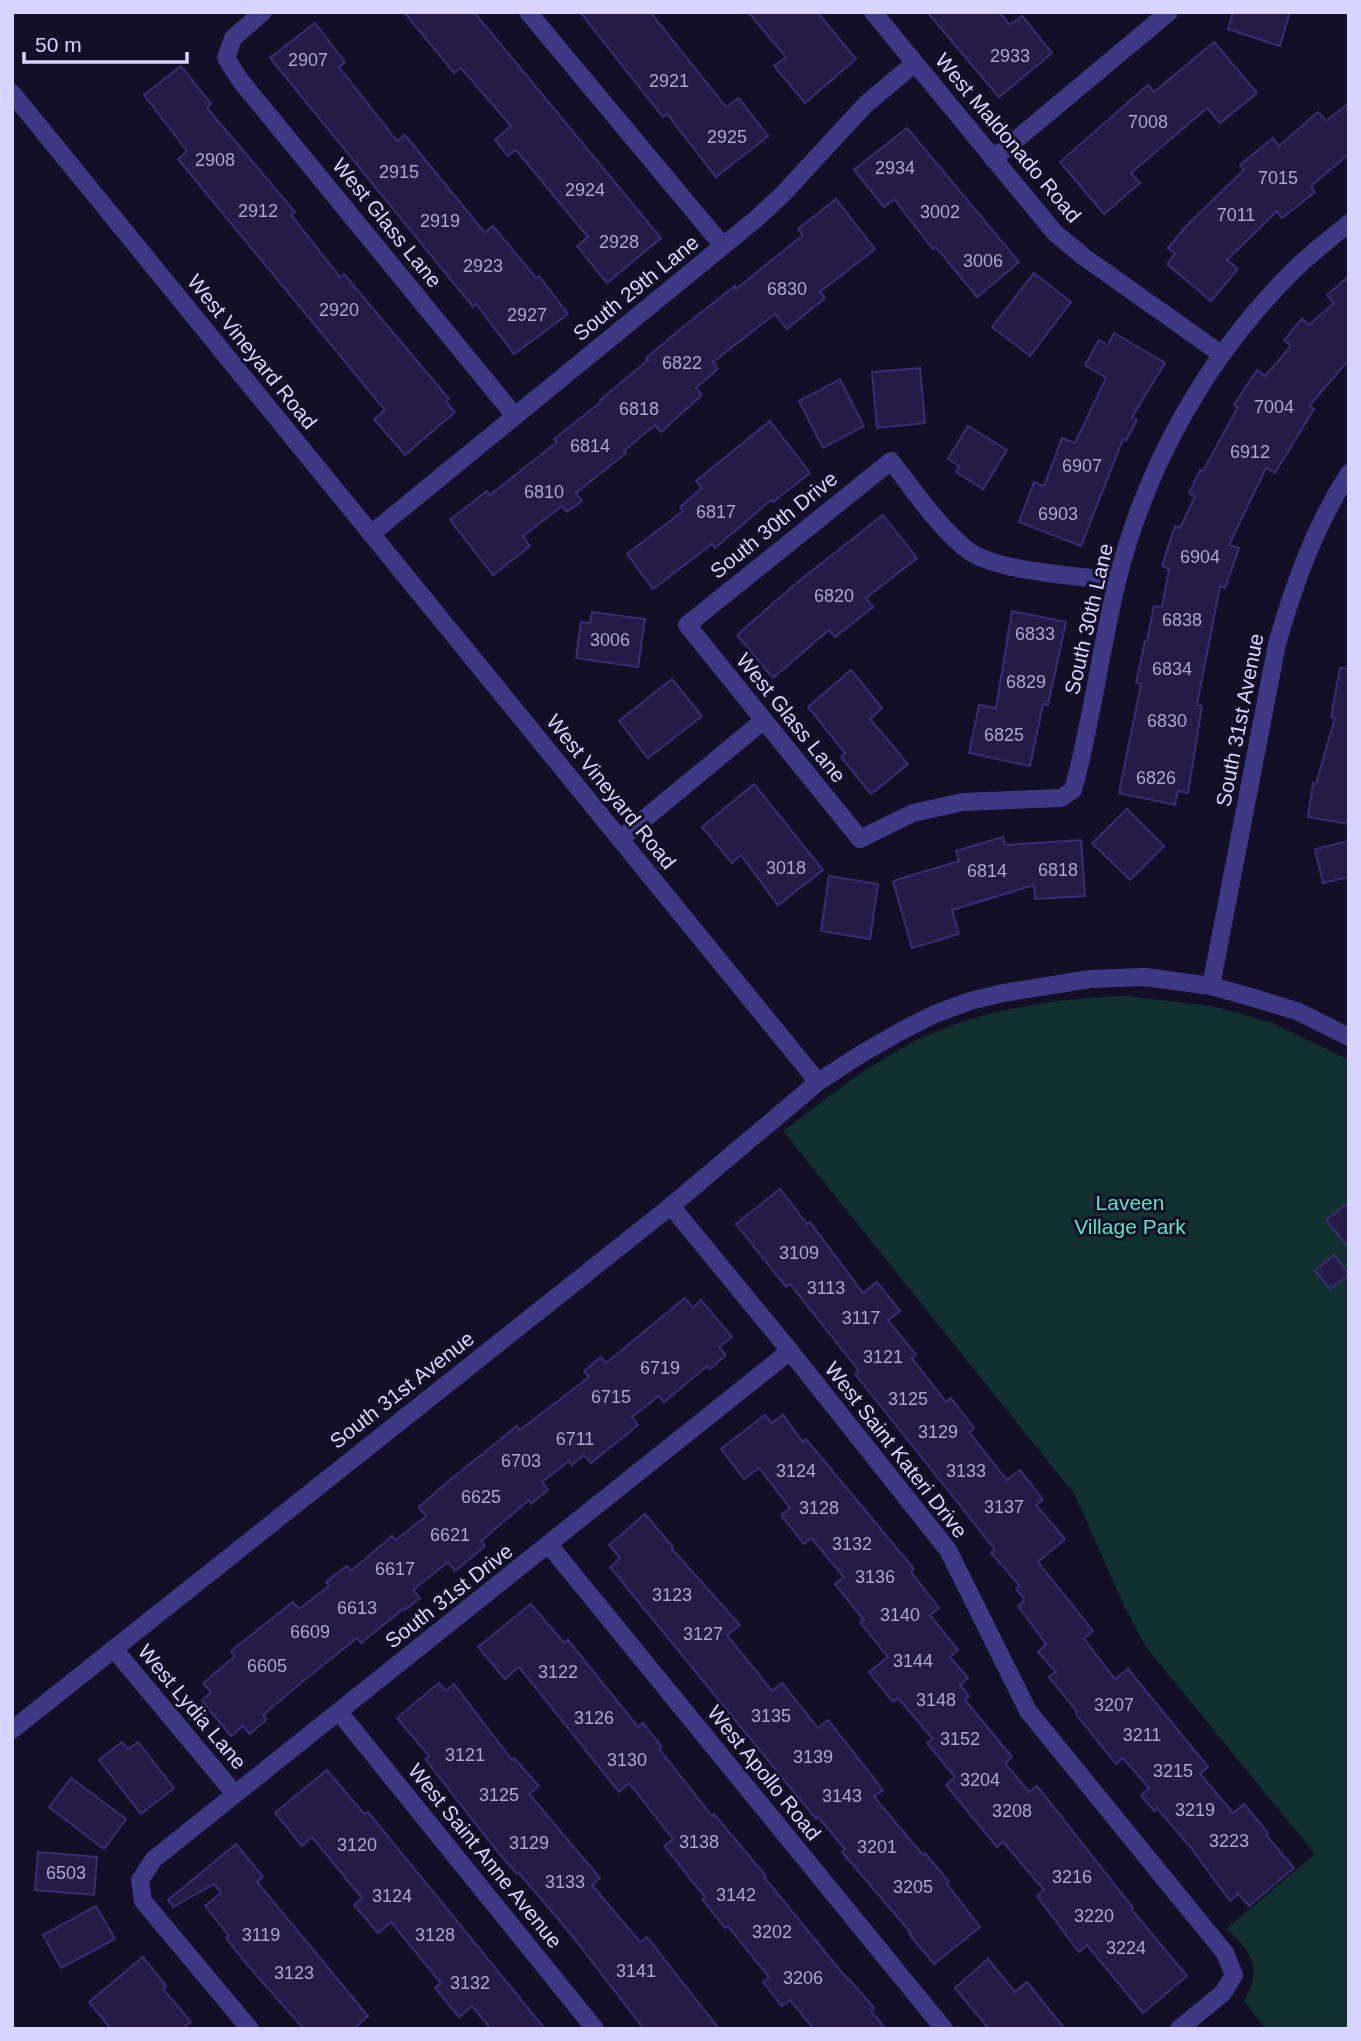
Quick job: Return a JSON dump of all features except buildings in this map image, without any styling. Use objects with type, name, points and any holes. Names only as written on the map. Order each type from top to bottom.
[{"type":"street","name":"West Glass Lane","points":[[263,12],[233,38],[226,58],[240,80],[515,416]]},
{"type":"street","points":[[528,12],[723,246]]},
{"type":"street","name":"West Maldonado Road","points":[[873,12],[1055,233],[1084,257],[1221,355]]},
{"type":"street","points":[[993,159],[1169,12]]},
{"type":"street","name":"South 29th Lane","points":[[371,534],[782,195],[866,104],[915,63]]},
{"type":"street","name":"West Vineyard Road","points":[[12,93],[818,1082]]},
{"type":"street","name":"South 30th Lane","points":[[860,839],[913,813],[963,802],[1061,798],[1073,790],[1082,760],[1117,581],[1147,491],[1189,403],[1253,313],[1290,273],[1349,223]]},
{"type":"street","name":"South 30th Drive","points":[[687,625],[891,461],[970,552],[999,565],[1117,581]]},
{"type":"street","name":"South 31st Avenue","points":[[1211,986],[1277,645],[1307,552],[1349,473]]},
{"type":"street","name":"West Glass Lane","points":[[687,625],[860,839]]},
{"type":"street","points":[[620,839],[763,721]]},
{"type":"street","points":[[818,1082],[861,1054],[924,1020],[970,1001],[1090,979],[1145,977],[1211,986],[1297,1011],[1349,1037]]},
{"type":"street","name":"South 31st Avenue","points":[[12,1730],[671,1206],[818,1082]]},
{"type":"street","name":"West Saint Kateri Drive","points":[[671,1206],[948,1550],[1028,1711],[1225,1953],[1234,1975],[1223,1993],[1179,2029]]},
{"type":"street","name":"South 31st Drive","points":[[250,2029],[143,1901],[140,1880],[154,1859],[790,1351]]},
{"type":"street","name":"West Apollo Road","points":[[549,1545],[944,2029]]},
{"type":"street","name":"West Lydia Lane","points":[[114,1648],[236,1794]]},
{"type":"street","name":"West Saint Anne Avenue","points":[[339,1712],[595,2029]]},
{"type":"green space","name":"Laveen Village Park","points":[[1124,996],[1212,1006],[1270,1022],[1349,1060],[1349,2029],[1266,2029],[1244,2001],[1253,1979],[1252,1961],[1242,1945],[1226,1929],[1315,1854],[1146,1647],[1125,1608],[1075,1495],[783,1131],[874,1064],[943,1029],[972,1019],[1032,1005]]}]
